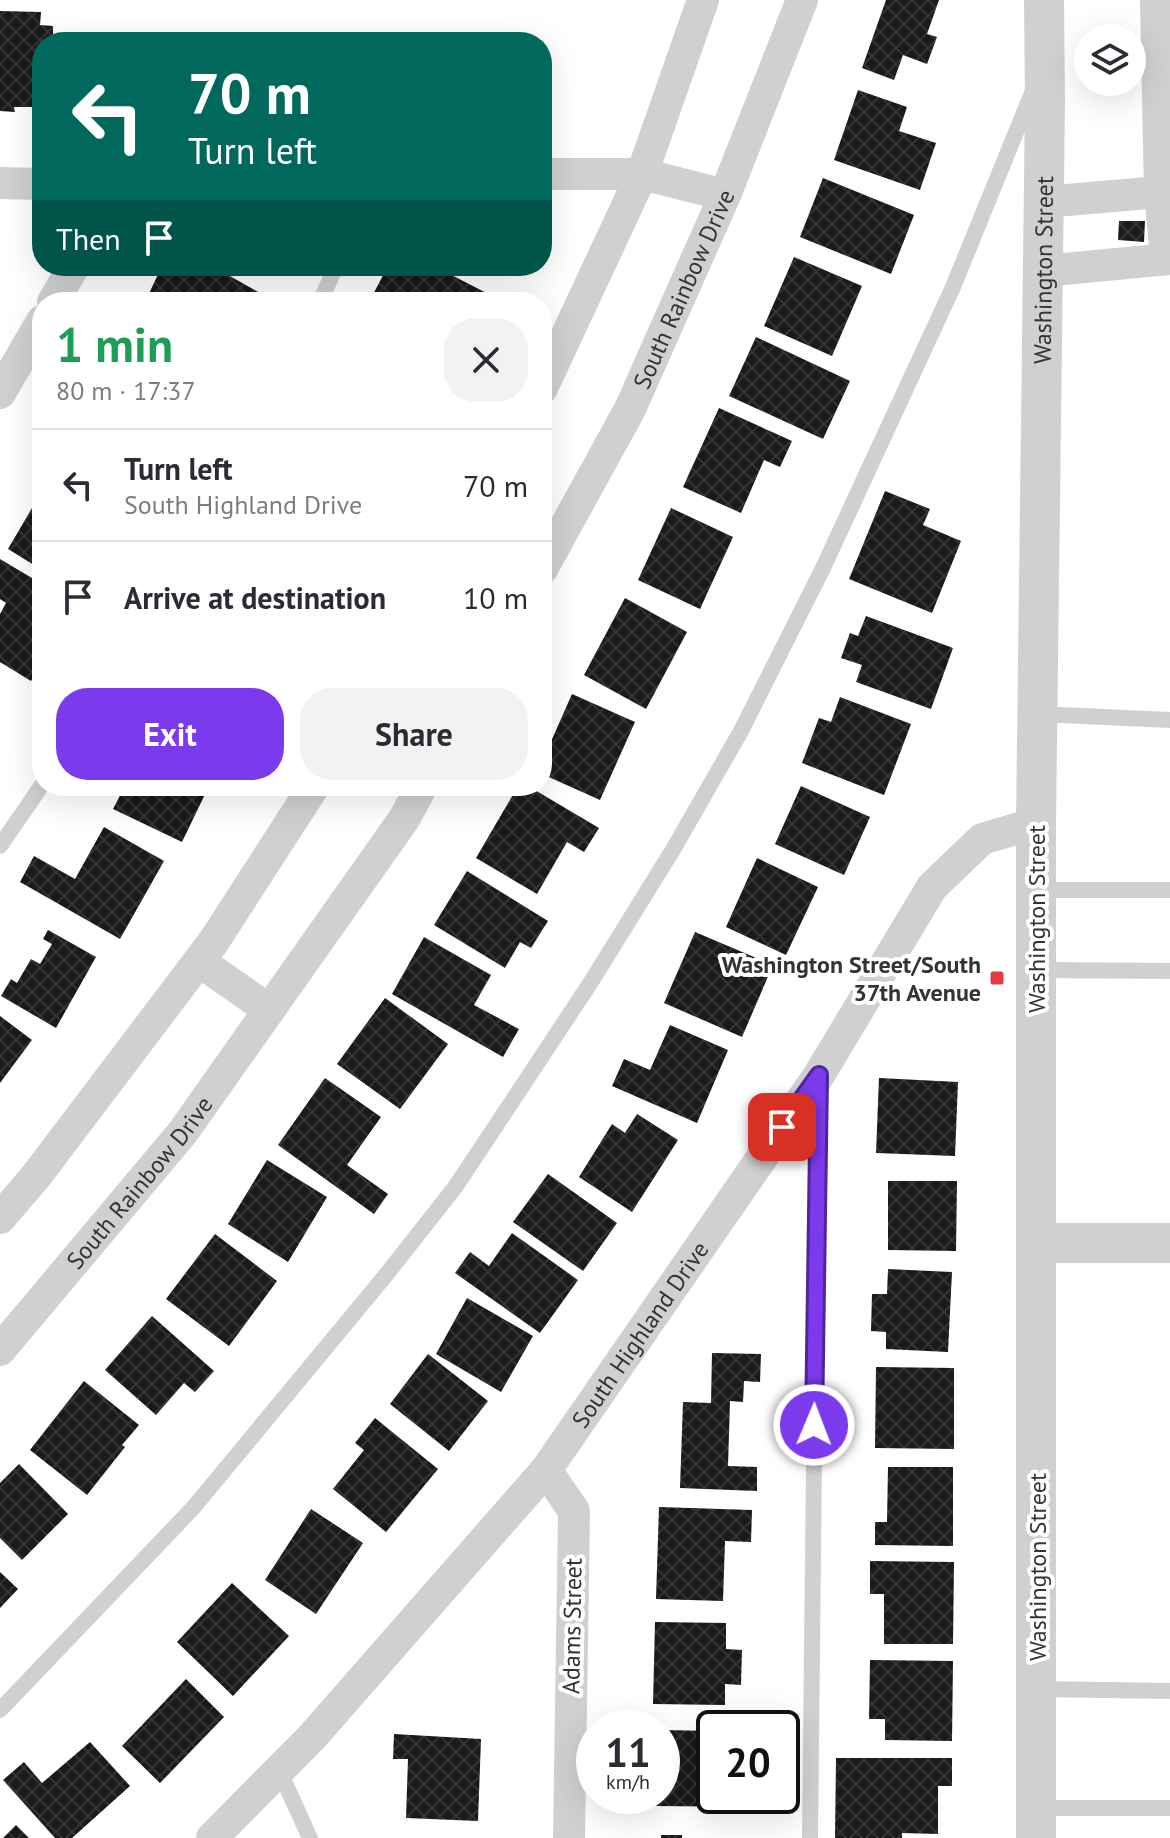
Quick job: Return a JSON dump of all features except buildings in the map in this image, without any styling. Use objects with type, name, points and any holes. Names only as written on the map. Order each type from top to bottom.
[{"type":"street","points":[[552,367],[642,174],[703,0]]},
{"type":"street","name":"South Rainbow Drive","points":[[552,551],[630,409],[725,195],[802,0]]},
{"type":"street","name":"Washington Street","points":[[1036,1823],[1036,823],[1044,0]]},
{"type":"street","points":[[1156,0],[1160,192],[1165,246],[1170,252]]},
{"type":"street","points":[[552,174],[642,174],[725,195]]},
{"type":"street","points":[[0,183],[32,184]]},
{"type":"street","points":[[1044,202],[1160,192]]},
{"type":"street","points":[[1043,271],[1170,259]]},
{"type":"street","points":[[0,393],[32,338]]},
{"type":"street","points":[[0,1218],[36,1176],[199,961],[307,796]]},
{"type":"street","name":"South Rainbow Drive","points":[[0,1350],[183,1132],[404,819],[417,796]]},
{"type":"street","name":"South Highland Drive","points":[[212,1838],[312,1737],[546,1470],[819,1075],[932,887],[982,839],[1036,823]]},
{"type":"street","points":[[199,961],[269,1010]]},
{"type":"street","points":[[1038,1243],[1170,1243]]},
{"type":"street","name":"Adams Street","points":[[546,1470],[574,1511],[569,1838]]},
{"type":"lane","points":[[0,1710],[193,1508],[386,1275],[456,1186],[591,982],[674,848],[741,731],[816,582],[947,301],[1045,62]]},
{"type":"lane","points":[[1037,714],[1170,720]]},
{"type":"lane","points":[[0,846],[34,796]]},
{"type":"lane","points":[[1036,890],[1170,890]]},
{"type":"lane","points":[[1036,970],[1170,971]]},
{"type":"lane","points":[[810,1838],[819,1075]]},
{"type":"lane","points":[[1037,1689],[1170,1691]]},
{"type":"lane","points":[[279,1770],[310,1838]]},
{"type":"lane","points":[[1036,1823],[1170,1808]]},
{"type":"place","name":"Washington Street/South 37th Avenue","points":[[997,978]]},
{"type":"route","points":[[782,1127],[819,1075],[814,1425]]}]
